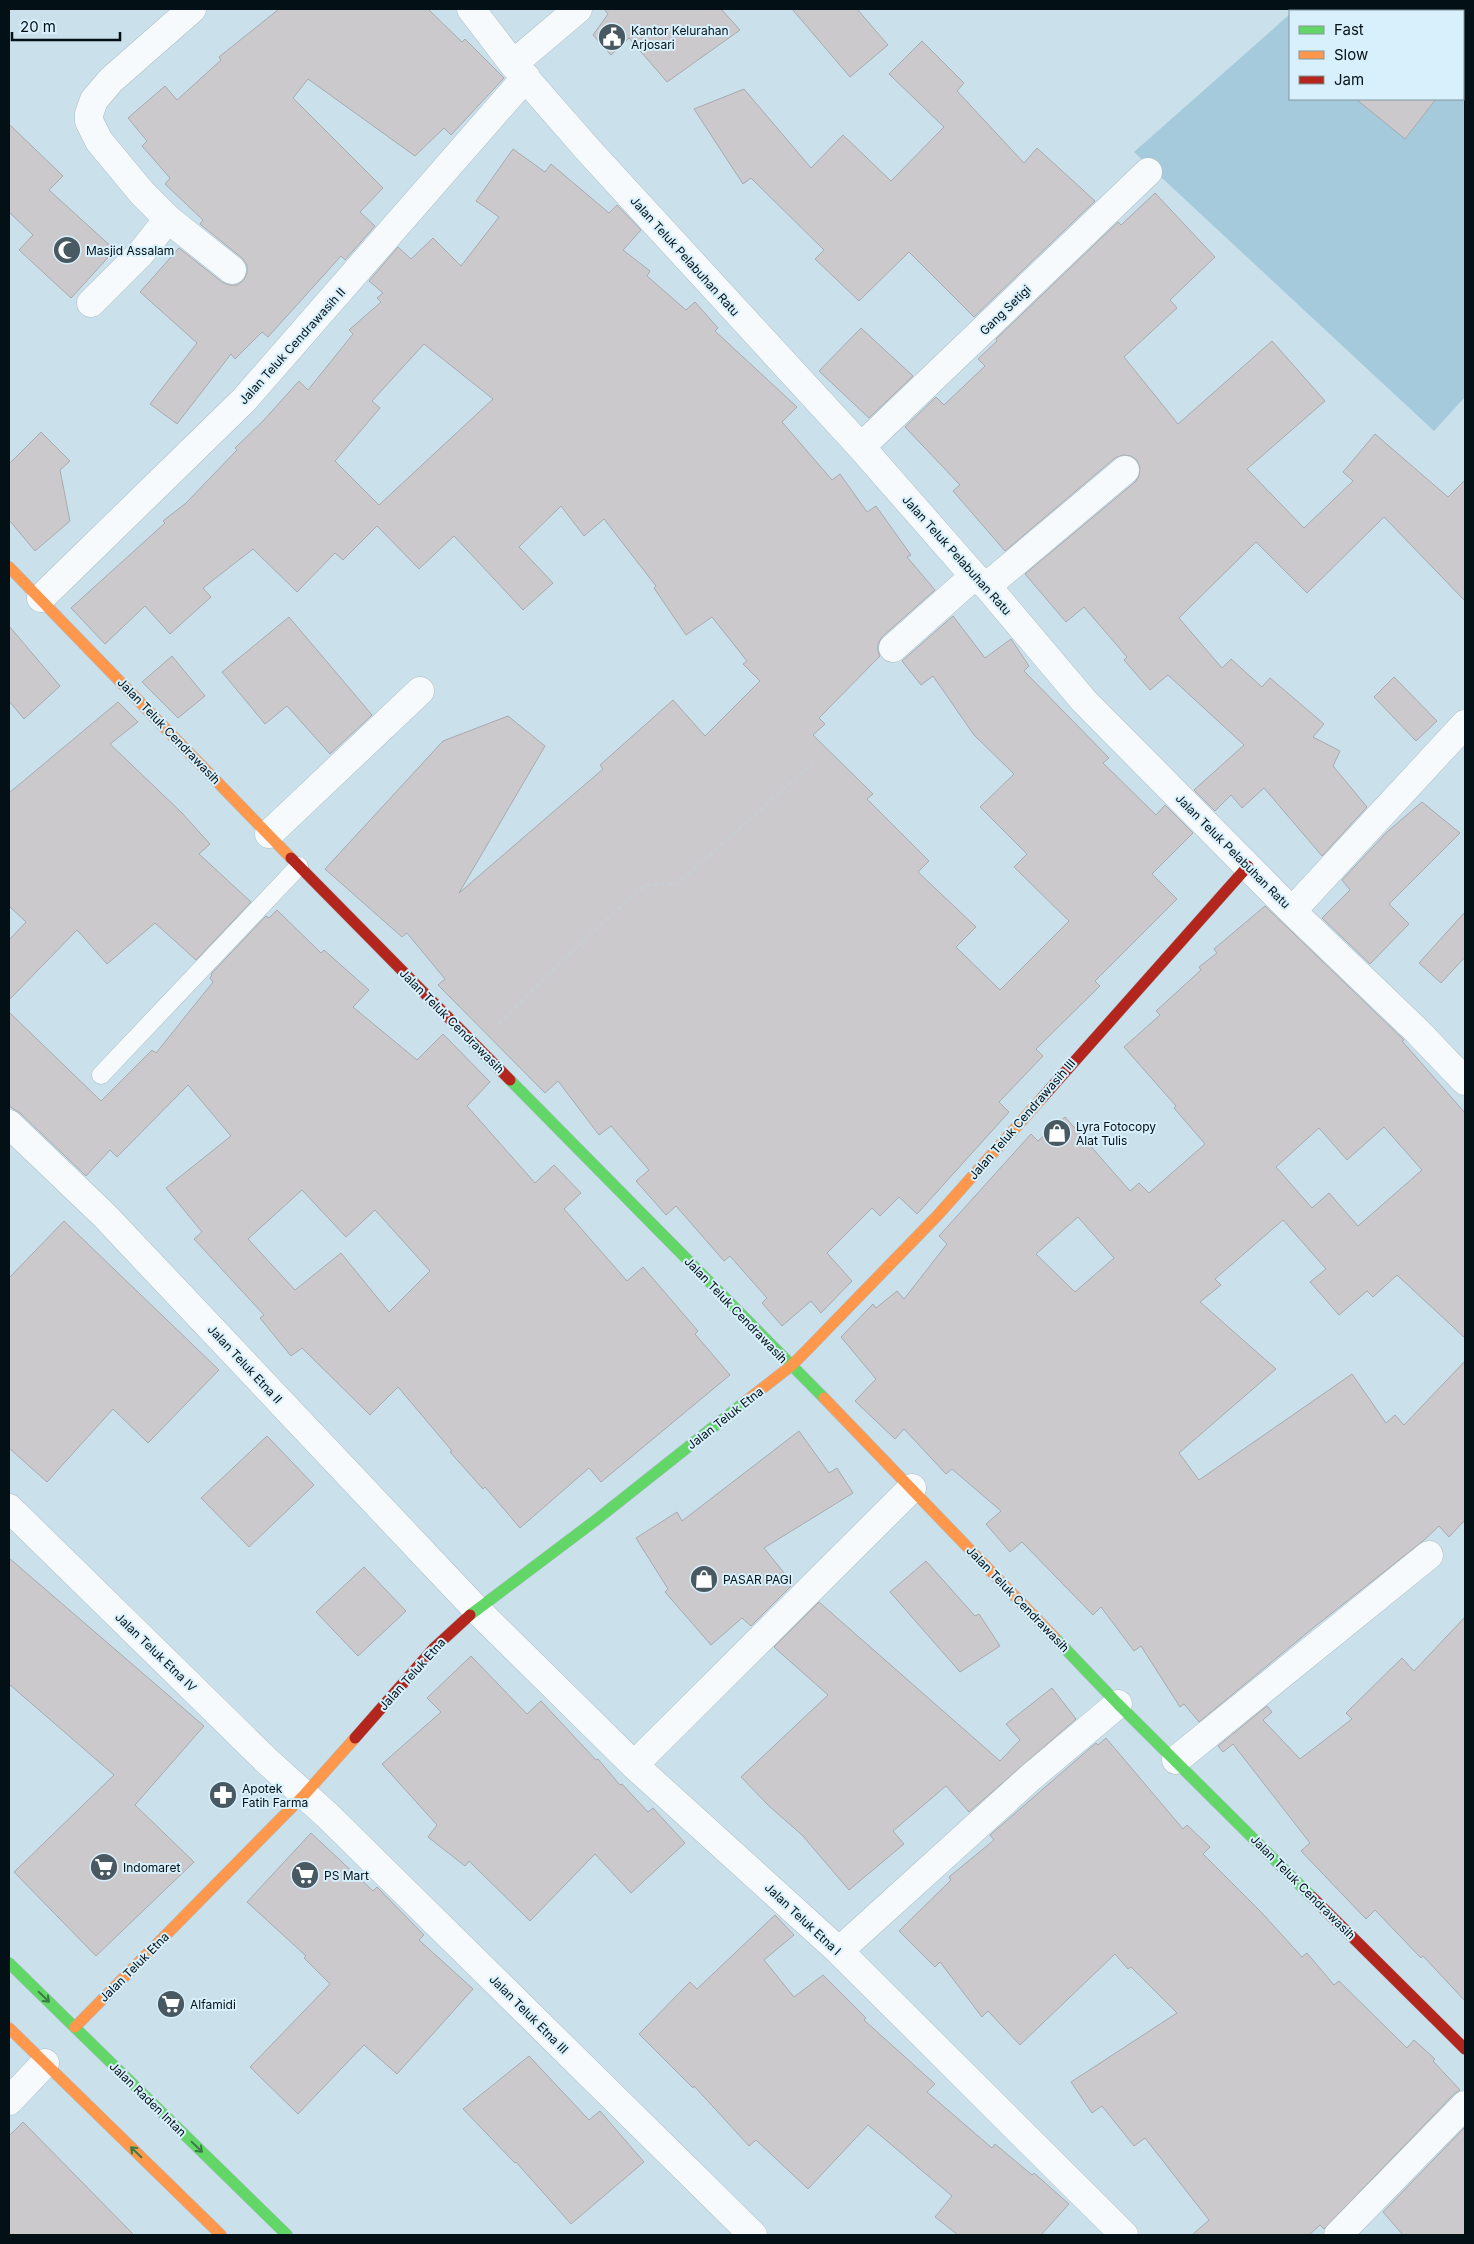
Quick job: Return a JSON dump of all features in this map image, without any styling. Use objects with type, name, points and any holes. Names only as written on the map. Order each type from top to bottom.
[{"type":"main road","name":"Jalan Teluk Cendrawasih","points":[[9,567],[299,866],[912,1488],[1118,1704],[1465,2049]]},
{"type":"main road","name":"Jalan Teluk Cendrawasih III","points":[[791,1366],[937,1216],[1248,866]]},
{"type":"main road","name":"Jalan Teluk Etna","points":[[75,2027],[305,1794],[434,1648],[476,1609],[596,1520],[791,1366]]},
{"type":"main road","name":"Jalan Raden Intan","points":[[9,1963],[287,2235]]},
{"type":"main road","points":[[9,2028],[221,2235]]},
{"type":"street","points":[[192,9],[111,80],[94,100],[89,114],[90,125],[99,140],[142,193],[168,219],[232,270]]},
{"type":"street","name":"Jalan Teluk Pelabuhan Ratu","points":[[471,9],[520,70],[657,226],[861,447],[1084,701],[1292,911],[1417,1031],[1465,1081]]},
{"type":"street","name":"Jalan Teluk Cendrawasih II","points":[[41,598],[244,400],[520,70],[578,9]]},
{"type":"street","name":"Gang Setigi","points":[[861,447],[1148,172]]},
{"type":"street","points":[[91,303],[140,253],[168,219]]},
{"type":"street","points":[[893,648],[1125,470]]},
{"type":"street","points":[[269,834],[420,691]]},
{"type":"street","points":[[1292,911],[1460,739]]},
{"type":"street","name":"Jalan Teluk Etna II","points":[[9,1124],[105,1216],[476,1609]]},
{"type":"street","points":[[634,1765],[912,1488]]},
{"type":"street","name":"Jalan Teluk Etna IV","points":[[9,1508],[268,1762],[305,1794]]},
{"type":"street","points":[[1176,1760],[1429,1555]]},
{"type":"street","name":"Jalan Teluk Etna I","points":[[476,1609],[634,1765],[838,1952],[1124,2235]]},
{"type":"street","points":[[838,1952],[1031,1776],[1118,1704]]},
{"type":"street","name":"Jalan Teluk Etna III","points":[[305,1794],[753,2235]]},
{"type":"street","points":[[9,2101],[45,2063]]},
{"type":"street","points":[[1338,2235],[1465,2106]]},
{"type":"lane","points":[[102,1075],[299,866]]},
{"type":"path","points":[[476,1045],[601,924],[646,885],[677,884],[812,764]]},
{"type":"shaded area","points":[[1465,9],[1465,397],[1434,431],[1134,152],[1289,15],[1289,100],[1464,100],[1464,10],[1296,10]]},
{"type":"building","points":[[279,9],[428,9],[462,42],[465,39],[504,78],[451,135],[444,128],[415,156],[308,79],[293,98],[383,188],[360,212],[375,226],[345,260],[341,256],[268,337],[262,332],[235,359],[231,354],[177,424],[150,404],[197,343],[140,292],[179,248],[222,282],[229,285],[237,285],[244,280],[247,273],[247,265],[242,258],[200,224],[203,220],[165,184],[170,178],[142,146],[147,141],[128,118],[165,86],[177,100],[221,60],[219,57]]},
{"type":"building","points":[[604,9],[721,9],[740,30],[667,82],[629,38],[611,55],[593,35],[608,14]]},
{"type":"building","points":[[792,9],[857,9],[888,45],[850,77]]},
{"type":"building","points":[[922,41],[964,83],[957,91],[1024,163],[1037,148],[1095,201],[974,317],[909,252],[859,301],[815,259],[824,250],[751,178],[743,184],[694,109],[744,89],[811,168],[843,135],[891,181],[944,127],[889,74]]},
{"type":"building","points":[[1357,100],[1435,100],[1405,139]]},
{"type":"building","points":[[9,124],[63,176],[49,190],[115,250],[71,298],[19,250],[33,235],[9,212]]},
{"type":"building","points":[[513,149],[545,172],[551,164],[609,213],[617,205],[641,230],[623,250],[650,271],[647,276],[686,310],[695,302],[718,328],[715,331],[797,407],[782,422],[832,480],[840,474],[867,512],[876,506],[911,555],[907,557],[935,590],[882,637],[878,644],[880,656],[819,718],[825,724],[813,735],[873,794],[867,799],[929,861],[918,872],[976,927],[956,947],[1000,990],[1069,921],[1014,867],[1027,854],[980,807],[1014,774],[974,735],[933,676],[921,685],[902,661],[953,616],[985,658],[1011,639],[1029,666],[1024,671],[1109,758],[1103,763],[1156,815],[1165,805],[1193,833],[1152,874],[1177,899],[1095,981],[1100,986],[1036,1049],[1043,1056],[999,1102],[1009,1112],[917,1214],[899,1197],[880,1216],[872,1208],[827,1253],[852,1281],[821,1313],[811,1301],[782,1326],[762,1303],[767,1298],[730,1256],[724,1261],[676,1206],[666,1215],[636,1181],[649,1170],[611,1126],[599,1135],[558,1081],[545,1093],[438,985],[445,979],[407,933],[402,937],[325,869],[443,741],[508,716],[545,746],[459,893],[603,769],[600,765],[673,700],[705,736],[760,681],[743,664],[747,661],[712,617],[686,635],[654,588],[656,586],[604,519],[584,536],[561,506],[519,547],[553,583],[523,610],[454,536],[419,569],[377,526],[343,560],[335,553],[297,592],[253,549],[203,588],[211,597],[170,634],[145,606],[105,644],[71,608],[165,523],[163,521],[186,503],[299,381],[308,390],[353,334],[349,330],[381,302],[377,298],[383,293],[369,281],[398,247],[411,259],[433,238],[461,266],[499,217],[476,201]],"holes":[[[424,344],[493,399],[379,505],[335,461],[380,408],[372,401]]]},
{"type":"building","points":[[1155,193],[1215,257],[1170,300],[1177,308],[1124,357],[1178,424],[1272,341],[1325,401],[1247,469],[1304,528],[1353,481],[1343,472],[1375,434],[1448,497],[1465,480],[1465,601],[1384,517],[1307,593],[1256,542],[1179,618],[1222,668],[1231,659],[1262,687],[1270,678],[1324,724],[1313,737],[1340,751],[1333,766],[1367,807],[1322,856],[1264,788],[1242,808],[1231,795],[1215,811],[1194,790],[1244,745],[1168,675],[1150,690],[1124,660],[1127,657],[1084,607],[1066,622],[1025,574],[1135,482],[1139,476],[1140,468],[1137,460],[1131,456],[1123,455],[1115,458],[1005,551],[953,491],[960,485],[905,427],[936,397],[944,405],[985,366],[978,359],[997,341],[996,339],[1118,222],[1121,225]]},
{"type":"building","points":[[861,328],[913,376],[869,418],[819,371]]},
{"type":"building","points":[[41,432],[70,461],[60,470],[70,521],[35,551],[9,520],[9,464]]},
{"type":"building","points":[[289,617],[372,715],[330,754],[287,706],[265,724],[222,672]]},
{"type":"building","points":[[9,626],[60,686],[24,719],[9,701]]},
{"type":"building","points":[[172,656],[205,696],[178,718],[142,682]]},
{"type":"building","points":[[1394,677],[1437,721],[1416,741],[1374,697]]},
{"type":"building","points":[[118,702],[138,722],[110,744],[182,813],[210,844],[199,854],[251,902],[196,960],[155,923],[107,964],[77,930],[9,1000],[9,940],[26,922],[9,906],[9,793]]},
{"type":"building","points":[[1422,802],[1460,833],[1389,904],[1409,924],[1370,964],[1322,918],[1350,890],[1342,880],[1387,832]]},
{"type":"building","points":[[1265,906],[1404,1040],[1402,1041],[1465,1113],[1465,1338],[1397,1275],[1373,1297],[1367,1291],[1339,1315],[1310,1282],[1326,1269],[1283,1220],[1215,1279],[1221,1285],[1200,1302],[1276,1369],[1179,1453],[1199,1480],[1352,1374],[1386,1423],[1395,1415],[1404,1425],[1465,1361],[1465,1520],[1449,1537],[1439,1526],[1199,1722],[1184,1704],[1180,1707],[1141,1646],[1134,1651],[1101,1607],[1093,1615],[1022,1542],[1010,1552],[986,1524],[1001,1511],[952,1469],[946,1474],[904,1429],[895,1439],[855,1401],[876,1379],[841,1337],[873,1304],[876,1308],[897,1291],[904,1299],[947,1244],[939,1236],[1031,1134],[1038,1141],[1065,1117],[1130,1191],[1139,1183],[1149,1193],[1205,1144],[1174,1108],[1176,1106],[1124,1047],[1160,1015],[1156,1011],[1201,970],[1199,967],[1217,953],[1214,949]],"holes":[[[1384,1127],[1422,1170],[1358,1226],[1329,1193],[1312,1208],[1276,1167],[1319,1128],[1347,1160]],[[1078,1217],[1114,1258],[1075,1292],[1036,1254]]]},
{"type":"building","points":[[277,910],[321,953],[324,950],[369,990],[353,1007],[417,1060],[443,1034],[490,1082],[467,1106],[535,1183],[554,1165],[581,1193],[564,1209],[627,1281],[643,1267],[698,1331],[695,1334],[730,1375],[601,1482],[589,1468],[520,1528],[485,1487],[483,1489],[450,1452],[452,1451],[398,1387],[370,1415],[302,1348],[291,1356],[260,1318],[264,1315],[194,1239],[202,1232],[166,1188],[231,1136],[188,1085],[117,1157],[110,1150],[86,1176],[20,1113],[9,1106],[9,1012],[101,1101],[152,1050],[156,1053],[213,982],[210,978],[211,974],[266,916],[269,918]],"holes":[[[302,1190],[346,1237],[375,1210],[430,1271],[389,1312],[341,1253],[295,1290],[248,1239]]]},
{"type":"building","points":[[1465,912],[1465,957],[1441,983],[1419,963]]},
{"type":"building","points":[[64,1221],[219,1370],[148,1443],[113,1409],[47,1482],[9,1448],[9,1278]]},
{"type":"building","points":[[799,1431],[829,1473],[837,1468],[853,1493],[764,1548],[793,1584],[751,1626],[742,1618],[711,1645],[665,1592],[668,1589],[636,1538],[677,1512],[682,1521]]},
{"type":"building","points":[[267,1436],[314,1485],[249,1547],[201,1498]]},
{"type":"building","points":[[9,1558],[204,1726],[135,1805],[194,1862],[96,1956],[14,1872],[114,1775],[9,1684]]},
{"type":"building","points":[[926,1561],[975,1616],[979,1614],[1000,1646],[960,1672],[890,1592]]},
{"type":"building","points":[[364,1567],[406,1611],[358,1656],[316,1612]]},
{"type":"building","points":[[819,1602],[1000,1761],[1020,1740],[1006,1724],[1052,1688],[1076,1719],[969,1812],[946,1786],[893,1831],[904,1844],[849,1890],[802,1835],[769,1806],[741,1777],[828,1695],[774,1647]]},
{"type":"building","points":[[1465,1617],[1465,2001],[1423,1956],[1421,1958],[1375,1910],[1366,1919],[1301,1851],[1310,1843],[1233,1744],[1223,1752],[1218,1746],[1267,1706],[1272,1712],[1263,1720],[1300,1759],[1352,1719],[1346,1713],[1402,1658],[1414,1671]]},
{"type":"building","points":[[471,1656],[527,1714],[541,1701],[596,1760],[598,1759],[620,1785],[622,1784],[648,1812],[653,1808],[685,1843],[631,1893],[595,1854],[530,1921],[469,1861],[465,1866],[428,1837],[437,1825],[382,1764],[441,1712],[427,1698]]},
{"type":"building","points":[[1106,1738],[1183,1829],[1187,1825],[1210,1847],[1203,1854],[1262,1913],[1302,1957],[1307,1953],[1334,1985],[1339,1981],[1407,2048],[1414,2040],[1435,2059],[1433,2061],[1460,2090],[1324,2229],[1320,2225],[1309,2235],[1192,2235],[1209,2220],[1145,2138],[1134,2146],[1102,2106],[1092,2113],[1071,2082],[1177,2013],[1131,1967],[1128,1969],[1115,1954],[1020,2045],[988,2011],[982,2017],[940,1962],[935,1967],[899,1931],[951,1880],[949,1877],[994,1840],[990,1835],[1096,1743],[1098,1745]]},
{"type":"building","points":[[311,1833],[373,1891],[377,1887],[424,1935],[419,1940],[473,1989],[397,2074],[364,2045],[298,2114],[250,2067],[330,1984],[304,1958],[306,1956],[247,1902]]},
{"type":"building","points":[[775,1915],[794,1935],[764,1960],[794,1997],[823,1975],[866,2018],[864,2020],[935,2084],[927,2092],[992,2148],[995,2144],[1032,2175],[1034,2173],[1069,2204],[1041,2235],[958,2235],[935,2217],[952,2196],[868,2125],[808,2189],[756,2140],[749,2146],[694,2086],[693,2088],[639,2034],[690,1982],[697,1989]]},
{"type":"building","points":[[529,2056],[589,2120],[600,2111],[644,2162],[571,2224],[516,2162],[463,2109]]},
{"type":"building","points":[[23,2122],[134,2235],[9,2235],[9,2136]]},
{"type":"building","points":[[1465,2127],[1465,2235],[1403,2235],[1383,2212]]},
{"type":"traffic: fast","points":[[510,1080],[824,1398]]},
{"type":"traffic: fast","points":[[470,1615],[596,1520],[746,1401]]},
{"type":"traffic: fast","points":[[1054,1637],[1118,1704],[1312,1897]]},
{"type":"traffic: fast","points":[[9,1963],[287,2235]]},
{"type":"traffic: slow","points":[[9,567],[291,858]]},
{"type":"traffic: slow","points":[[746,1401],[791,1366],[806,1351],[937,1216],[1042,1098]]},
{"type":"traffic: slow","points":[[824,1398],[1054,1637]]},
{"type":"traffic: slow","points":[[75,2027],[305,1794],[355,1738]]},
{"type":"traffic: slow","points":[[9,2028],[221,2235]]},
{"type":"traffic: jam","points":[[291,858],[510,1080]]},
{"type":"traffic: jam","points":[[1042,1098],[1248,866]]},
{"type":"traffic: jam","points":[[355,1738],[434,1648],[470,1615]]},
{"type":"traffic: jam","points":[[1312,1897],[1465,2049]]},
{"type":"place","name":"Kantor Kelurahan Arjosari","points":[[612,37]]},
{"type":"place","name":"Masjid Assalam","points":[[67,250]]},
{"type":"place","name":"Lyra Fotocopy Alat Tulis","points":[[1057,1133]]},
{"type":"place","name":"PASAR PAGI","points":[[704,1579]]},
{"type":"place","name":"Apotek Fatih Farma","points":[[223,1795]]},
{"type":"place","name":"Indomaret","points":[[104,1867]]},
{"type":"place","name":"PS Mart","points":[[305,1875]]},
{"type":"place","name":"Alfamidi","points":[[171,2004]]}]
